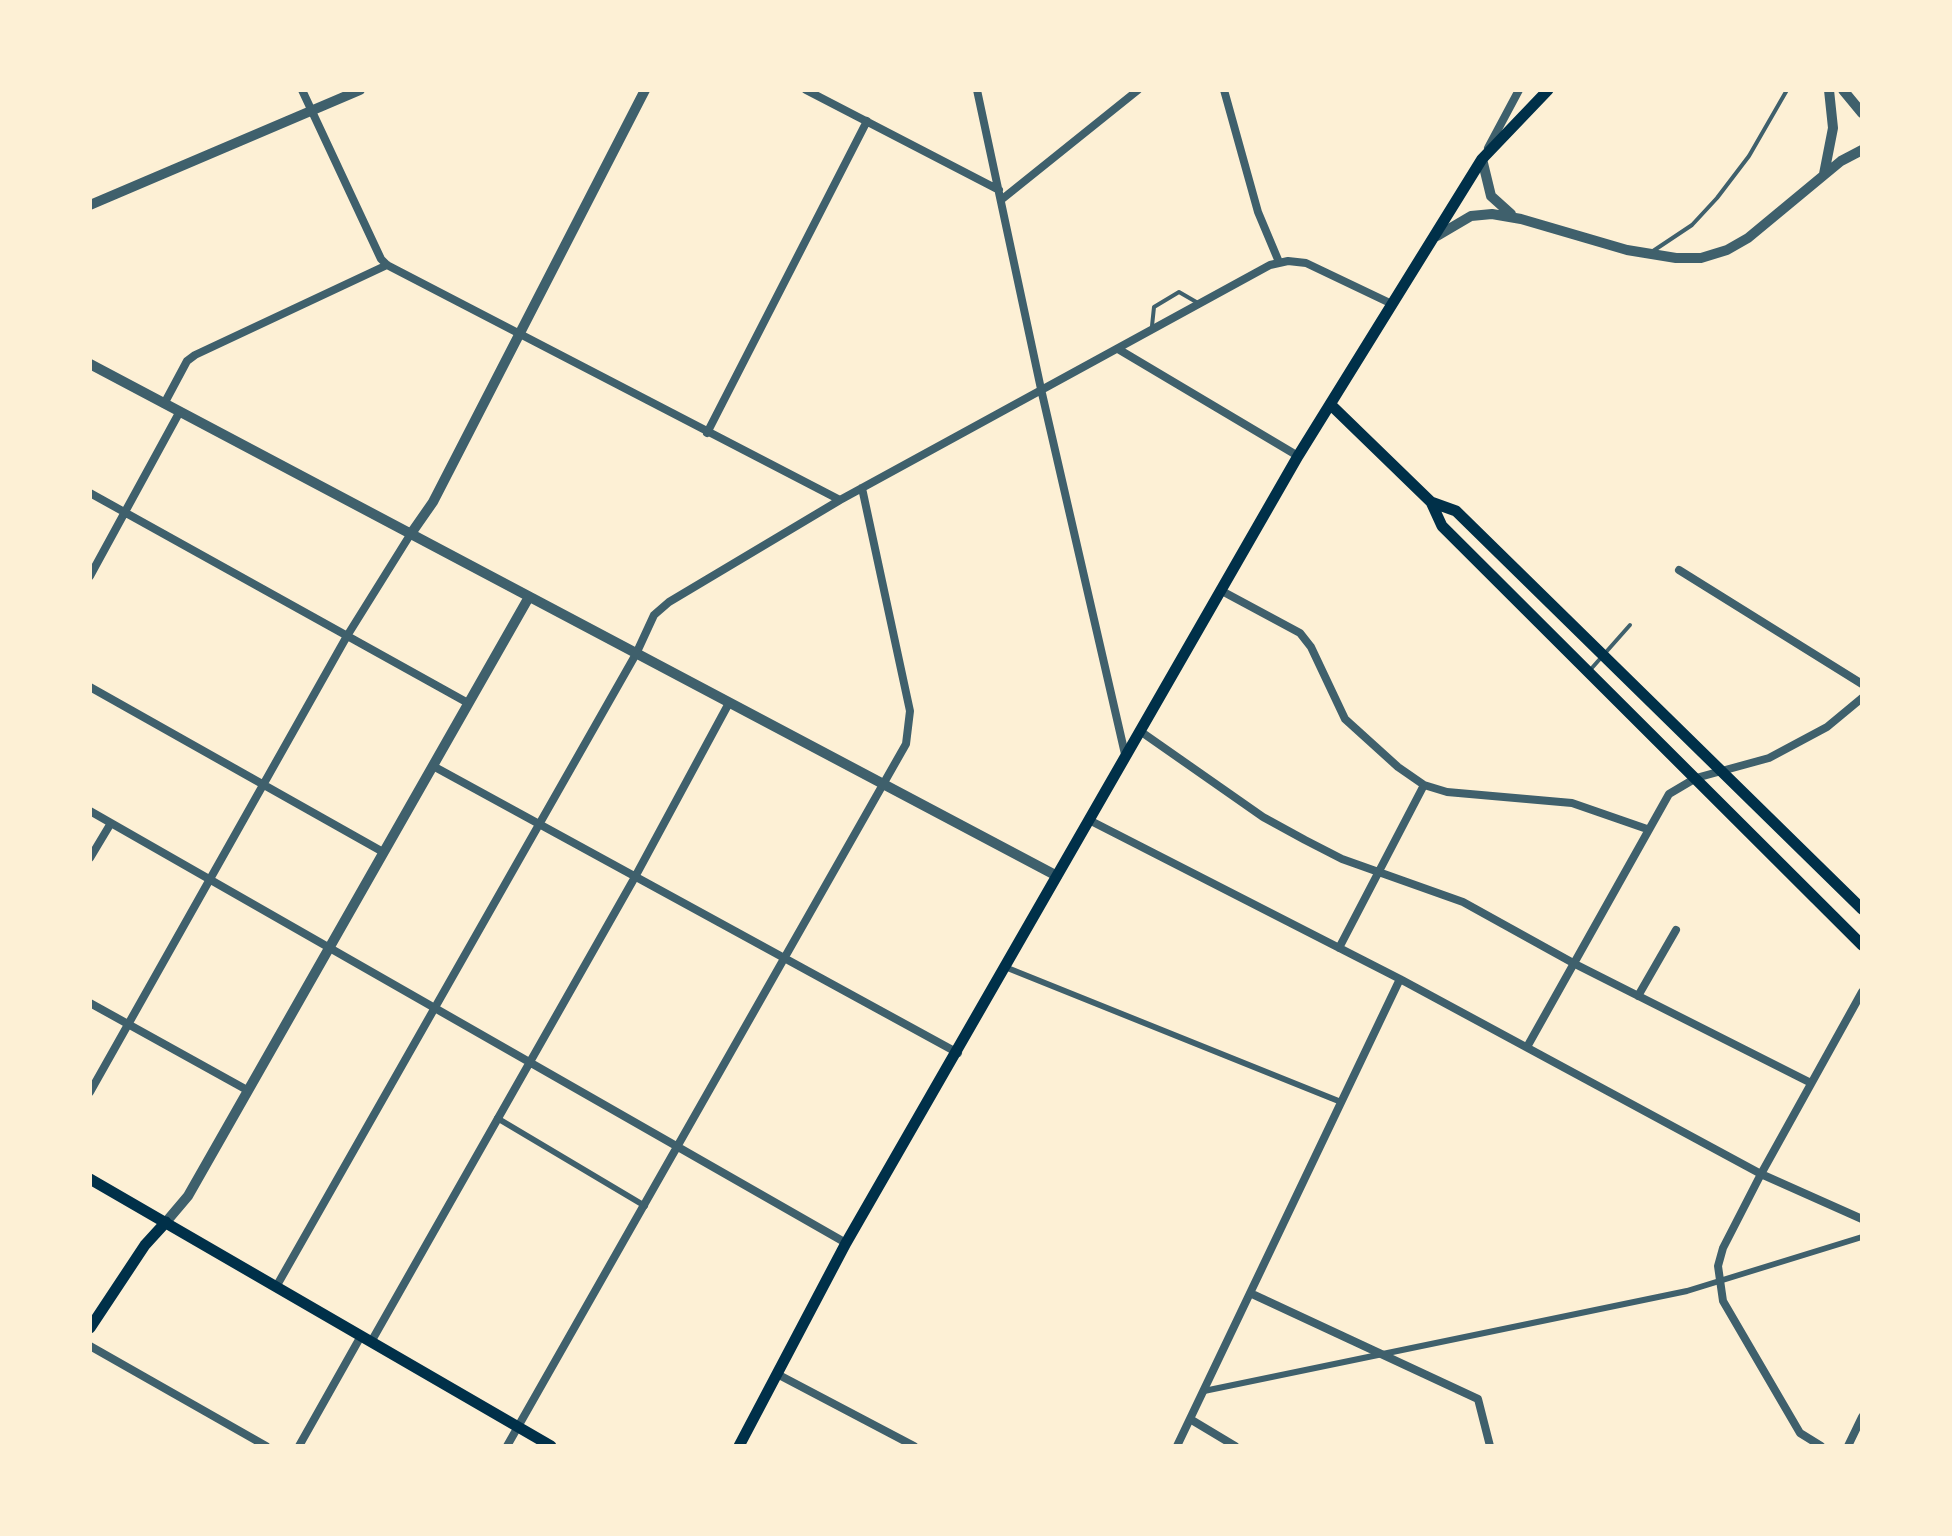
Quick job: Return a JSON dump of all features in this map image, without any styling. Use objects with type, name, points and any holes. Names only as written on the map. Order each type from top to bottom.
[{"type":"main road","points":[[739,1446],[846,1244],[1298,456],[1482,159],[1548,90]]},
{"type":"main road","points":[[1330,404],[1431,502],[1442,526],[1862,945]]},
{"type":"main road","points":[[1431,502],[1456,511],[1862,909]]},
{"type":"main road","points":[[90,1179],[552,1446]]},
{"type":"main road","points":[[90,1328],[145,1245],[166,1222]]},
{"type":"street","points":[[302,90],[380,259],[387,265],[840,500]]},
{"type":"street","points":[[90,205],[360,90]]},
{"type":"street","points":[[90,1092],[346,636],[433,502],[645,90]]},
{"type":"street","points":[[806,90],[1000,195]]},
{"type":"street","points":[[977,90],[1125,754]]},
{"type":"street","points":[[1000,195],[1138,90]]},
{"type":"street","points":[[1224,90],[1258,212],[1279,262]]},
{"type":"street","points":[[1518,90],[1482,159],[1491,196],[1521,219]]},
{"type":"street","points":[[1824,175],[1833,128],[1830,90]]},
{"type":"street","points":[[1843,90],[1862,113]]},
{"type":"street","points":[[707,433],[867,121]]},
{"type":"street","points":[[1430,243],[1471,216],[1485,214],[1521,219],[1648,254],[1689,259],[1727,250],[1862,150]]},
{"type":"street","points":[[276,1287],[636,654],[654,614],[840,500],[1279,262],[1323,269],[1392,304]]},
{"type":"street","points":[[164,404],[195,354],[387,265]]},
{"type":"street","points":[[1118,350],[1298,456]]},
{"type":"street","points":[[90,364],[1056,876]]},
{"type":"street","points":[[90,576],[179,413]]},
{"type":"street","points":[[508,1446],[910,733],[910,710],[862,488]]},
{"type":"street","points":[[90,493],[468,704]]},
{"type":"street","points":[[1679,570],[1862,684]]},
{"type":"street","points":[[1220,590],[1300,633],[1346,719],[1398,768],[1424,785],[1447,792],[1572,804],[1647,829]]},
{"type":"street","points":[[166,1222],[188,1196],[529,598]]},
{"type":"street","points":[[90,687],[383,852]]},
{"type":"street","points":[[1528,1047],[1668,794],[1696,778],[1751,766],[1798,744],[1862,698]]},
{"type":"street","points":[[299,1446],[497,1118],[729,703]]},
{"type":"street","points":[[1140,730],[1263,816],[1342,859],[1463,902],[1575,964],[1812,1083]]},
{"type":"street","points":[[432,766],[958,1053]]},
{"type":"street","points":[[1339,948],[1424,785]]},
{"type":"street","points":[[90,811],[846,1244]]},
{"type":"street","points":[[1089,820],[1400,978],[1761,1174],[1862,1219]]},
{"type":"street","points":[[90,858],[111,823]]},
{"type":"street","points":[[1638,996],[1676,930]]},
{"type":"street","points":[[1006,967],[1341,1102]]},
{"type":"street","points":[[1178,1446],[1400,978]]},
{"type":"street","points":[[1821,1446],[1800,1432],[1723,1301],[1718,1282],[1723,1248],[1862,992]]},
{"type":"street","points":[[90,1004],[247,1090]]},
{"type":"street","points":[[497,1118],[645,1206]]},
{"type":"street","points":[[1204,1391],[1718,1282],[1862,1237]]},
{"type":"street","points":[[1250,1293],[1478,1399],[1490,1446]]},
{"type":"street","points":[[90,1346],[266,1446]]},
{"type":"street","points":[[779,1374],[914,1446]]},
{"type":"street","points":[[1848,1446],[1862,1417]]},
{"type":"street","points":[[1190,1419],[1236,1446]]},
{"type":"street","points":[[1793,1446],[1800,1432]]},
{"type":"lane","points":[[1648,254],[1692,224],[1717,198],[1755,148],[1787,90]]},
{"type":"lane","points":[[1152,330],[1154,307],[1179,292],[1198,303]]},
{"type":"lane","points":[[1588,672],[1630,625]]}]
